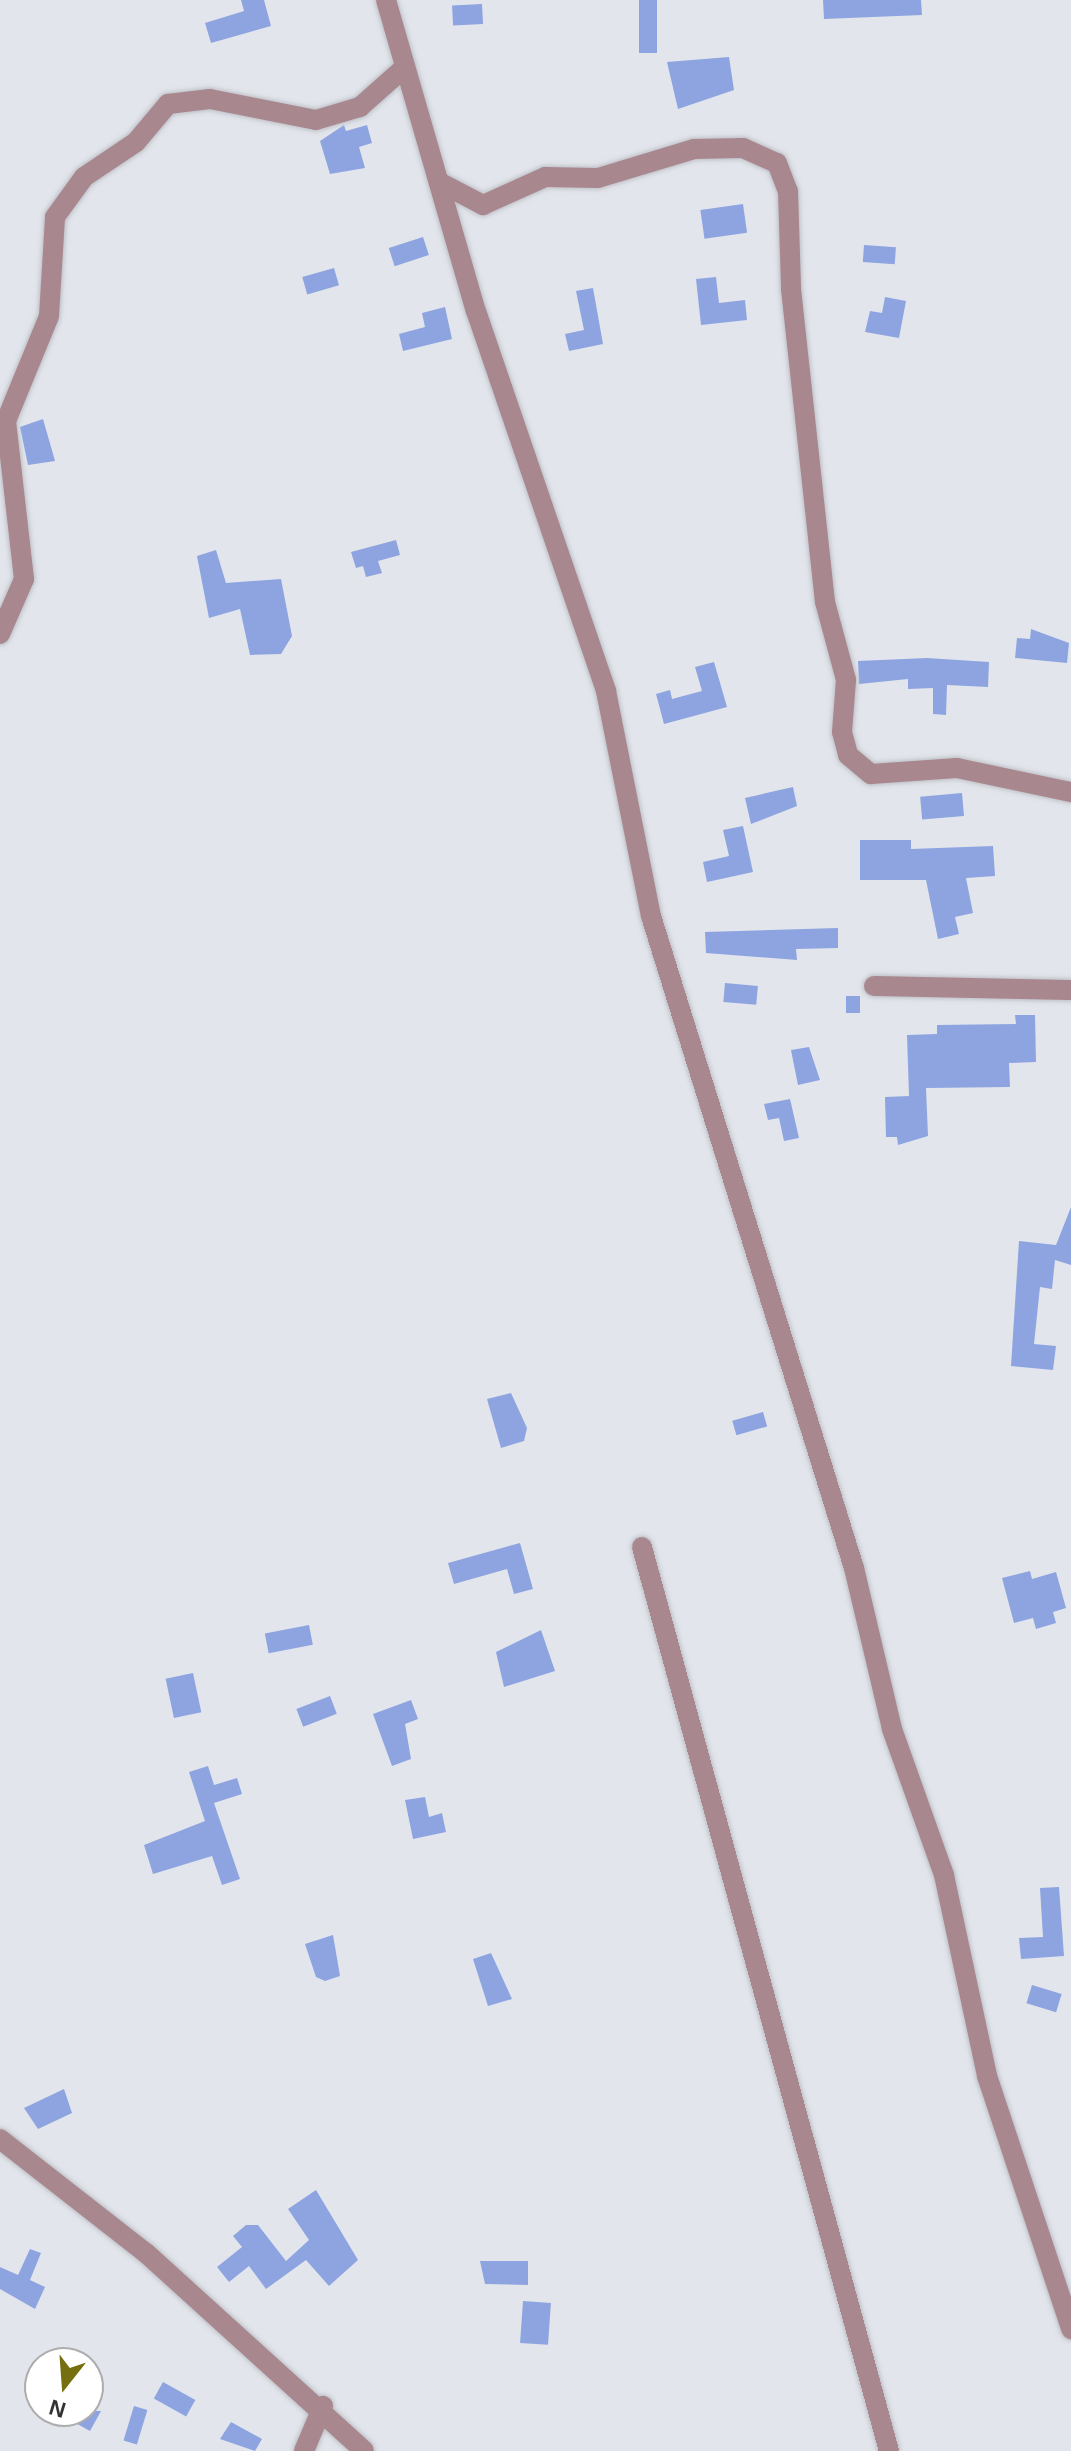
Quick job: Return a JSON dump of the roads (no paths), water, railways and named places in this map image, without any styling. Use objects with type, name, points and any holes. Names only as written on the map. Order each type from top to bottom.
[{"type":"street","points":[[386,0],[439,182],[606,691],[651,916],[854,1568],[892,1729],[944,1875],[987,2076],[1071,2329]]},
{"type":"street","points":[[0,634],[24,579],[6,421],[49,316],[55,217],[84,177],[136,142],[168,104],[210,99],[316,120],[360,107],[405,67]]},
{"type":"street","points":[[439,182],[483,205],[545,177],[598,178],[694,149],[743,148],[777,163],[788,191],[791,289],[825,602],[846,680],[842,732],[848,755],[871,774],[957,768],[1071,792]]},
{"type":"street","points":[[874,986],[1071,990]]},
{"type":"street","points":[[642,1547],[889,2451]]},
{"type":"street","points":[[0,2139],[146,2253],[323,2406],[364,2451]]},
{"type":"street","points":[[304,2451],[323,2406]]}]
